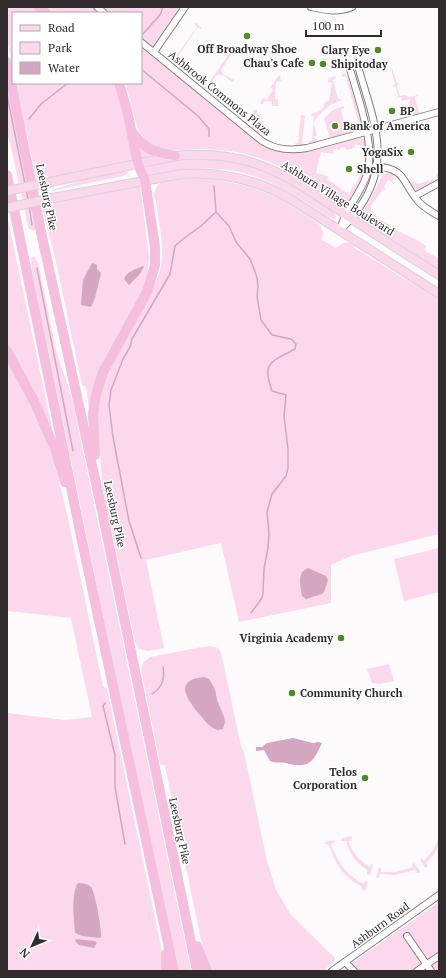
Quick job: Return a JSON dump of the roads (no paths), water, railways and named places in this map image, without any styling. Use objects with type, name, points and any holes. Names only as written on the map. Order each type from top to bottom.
[{"type":"highway","name":"Leesburg Pike","points":[[7,62],[41,232],[101,506],[197,971]]},
{"type":"highway","points":[[101,506],[94,450],[93,414],[96,394],[103,372],[147,292],[156,265],[155,246],[145,180],[138,164],[119,84]]},
{"type":"highway","points":[[131,129],[144,146],[151,150],[175,156]]},
{"type":"highway","points":[[7,175],[82,541],[174,971]]},
{"type":"highway","points":[[7,351],[34,401],[55,449],[82,541]]},
{"type":"highway","points":[[185,911],[207,971]]},
{"type":"highway","points":[[165,928],[166,971]]},
{"type":"main road","name":"Ashburn Village Boulevard","points":[[7,191],[175,156],[200,155],[226,157],[250,162],[268,168],[295,181],[439,275]]},
{"type":"main road","points":[[7,208],[171,175],[191,173],[237,177],[274,190],[340,230],[439,294]]},
{"type":"street","name":"Ashbrook Commons Plaza","points":[[154,52],[185,7]]},
{"type":"street","points":[[311,7],[329,11],[337,11],[352,7]]},
{"type":"street","name":"Ashbrook Commons Plaza","points":[[142,43],[262,141],[276,148],[288,150],[307,148],[439,112]]},
{"type":"street","points":[[340,230],[369,192],[377,166],[378,147],[375,129],[358,66]]},
{"type":"street","points":[[349,217],[367,175],[369,166],[369,145],[367,132],[350,69]]},
{"type":"street","points":[[369,166],[386,167],[398,172],[420,203],[439,216]]},
{"type":"street","points":[[415,196],[439,183]]},
{"type":"street","name":"Ashburn Road","points":[[332,971],[439,895]]},
{"type":"street","points":[[407,936],[431,971]]},
{"type":"street","points":[[417,971],[439,956]]},
{"type":"street","points":[[345,962],[354,971]]},
{"type":"water","points":[[92,263],[97,265],[97,269],[101,273],[95,298],[91,307],[81,305],[83,280]]},
{"type":"water","points":[[143,266],[144,267],[139,275],[129,285],[124,279],[125,276]]},
{"type":"water","points":[[308,568],[326,576],[328,580],[322,594],[306,599],[302,596],[300,580],[304,570]]},
{"type":"water","points":[[204,677],[209,679],[215,689],[217,700],[225,722],[223,729],[218,730],[210,726],[194,708],[185,691],[188,682]]},
{"type":"water","points":[[293,738],[313,743],[322,743],[316,755],[309,763],[305,765],[293,765],[273,762],[270,761],[264,750],[256,751],[256,747],[262,747],[267,743]]},
{"type":"water","points":[[77,884],[88,885],[93,890],[100,927],[101,937],[99,938],[82,936],[75,933],[73,902],[75,890]]},
{"type":"water","points":[[76,939],[95,941],[97,943],[94,948],[79,945],[75,941]]},
{"type":"waterway","points":[[142,35],[160,15],[163,7]]},
{"type":"waterway","points":[[142,70],[198,116],[209,129],[209,136]]},
{"type":"waterway","points":[[29,119],[41,104],[67,84]]},
{"type":"waterway","points":[[7,95],[25,184]]},
{"type":"waterway","points":[[214,186],[216,212],[229,226],[236,242],[250,259],[254,269],[257,278],[257,296],[261,320],[272,335],[291,339],[296,344],[295,349],[275,360],[268,368],[269,381],[272,391],[286,395],[284,416],[288,449],[288,468],[286,476],[272,494],[267,512],[269,533],[264,569],[263,593],[262,598],[251,613]]},
{"type":"waterway","points":[[26,189],[28,199]]},
{"type":"waterway","points":[[29,205],[32,225]]},
{"type":"waterway","points":[[141,558],[129,521],[113,437],[109,405],[111,390],[132,339],[170,274],[175,246],[201,226],[216,212]]},
{"type":"waterway","points":[[37,268],[73,451]]},
{"type":"waterway","points":[[152,694],[158,689],[162,682],[164,675],[163,667]]},
{"type":"waterway","points":[[105,703],[103,706],[115,755],[115,787],[125,844]]},
{"type":"place","name":"Off Broadway Shoe","points":[[247,36]]},
{"type":"place","name":"Clary Eye","points":[[378,50]]},
{"type":"place","name":"Chau's Cafe","points":[[312,63]]},
{"type":"place","name":"Shipitoday","points":[[323,64]]},
{"type":"place","name":"BP","points":[[392,111]]},
{"type":"place","name":"Bank of America","points":[[335,126]]},
{"type":"place","name":"YogaSix","points":[[411,152]]},
{"type":"place","name":"Shell","points":[[349,169]]},
{"type":"place","name":"Virginia Academy","points":[[341,638]]},
{"type":"place","name":"Community Church","points":[[292,693]]},
{"type":"place","name":"Telos Corporation","points":[[365,778]]}]
